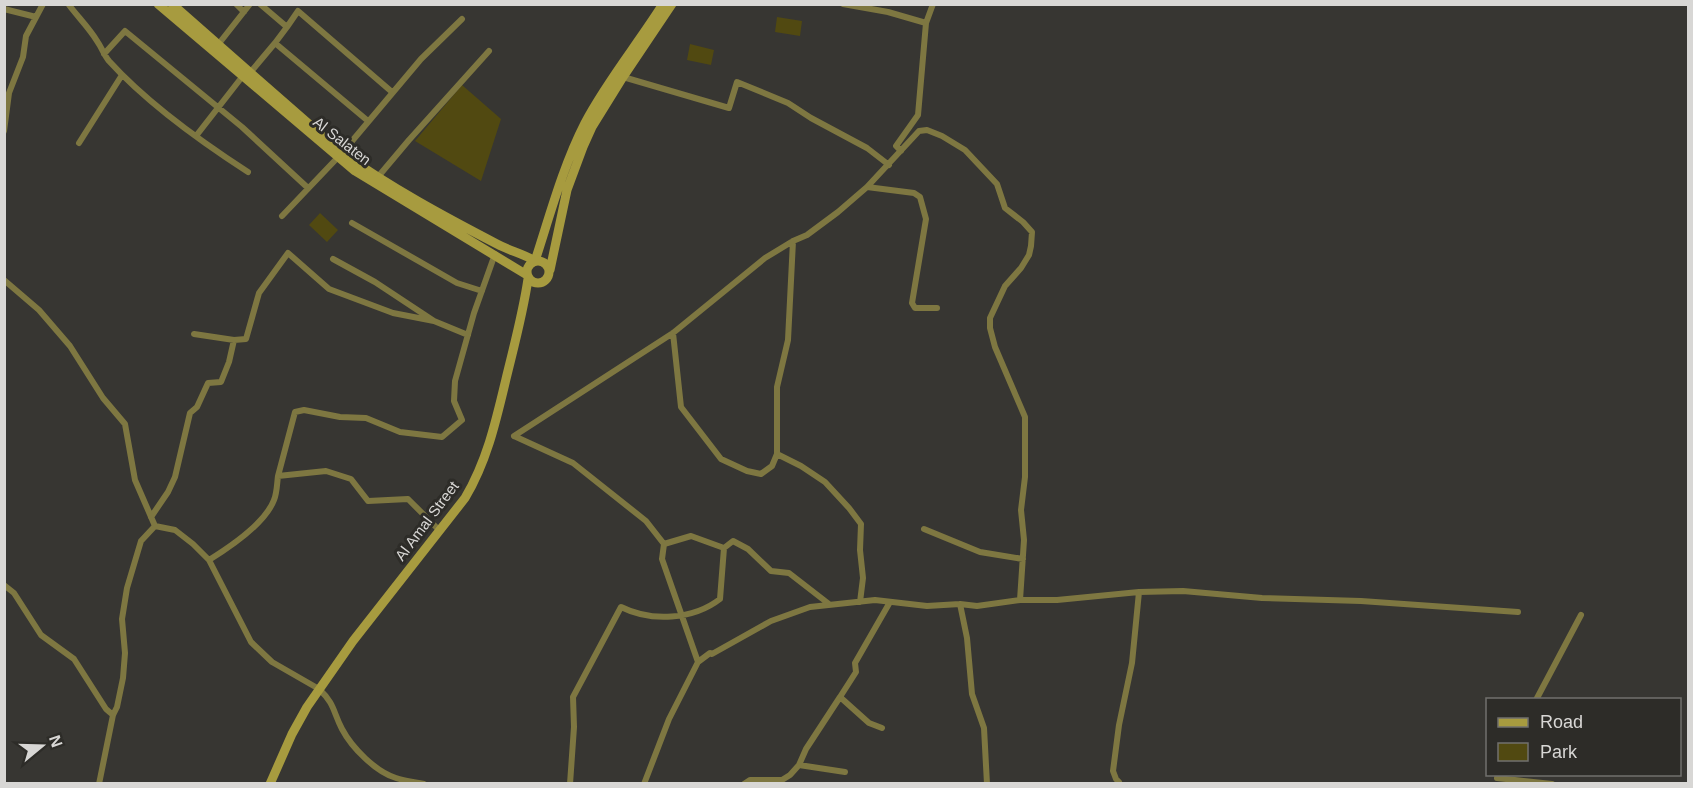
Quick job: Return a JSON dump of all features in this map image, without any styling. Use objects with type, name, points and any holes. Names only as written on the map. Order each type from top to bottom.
[{"type":"main road","name":"Al Salaten","points":[[158,4],[215,48]]},
{"type":"main road","name":"Al Salaten","points":[[171,4],[245,76],[340,155],[375,180],[528,277]]},
{"type":"main road","points":[[663,4],[606,87],[585,123],[558,192],[535,261],[529,265],[528,277],[535,284],[543,283],[548,278],[572,174],[592,127],[672,4]]},
{"type":"main road","name":"Al Salaten","points":[[375,180],[507,249],[535,261]]},
{"type":"main road","points":[[535,261],[546,263],[550,270]]},
{"type":"main road","name":"Al Amal Street","points":[[270,783],[292,734],[319,689],[360,632],[465,498],[476,479],[487,454],[522,315],[528,277]]},
{"type":"street","points":[[5,130],[9,93],[23,57],[26,36],[44,4]]},
{"type":"street","points":[[64,4],[70,5],[104,54],[122,75],[211,148],[248,172]]},
{"type":"street","points":[[236,4],[244,12]]},
{"type":"street","points":[[215,48],[250,4]]},
{"type":"street","points":[[260,4],[286,27]]},
{"type":"street","points":[[843,4],[888,12],[926,23]]},
{"type":"street","points":[[901,151],[896,146],[918,115],[926,23],[933,4]]},
{"type":"street","points":[[4,9],[36,17]]},
{"type":"street","points":[[196,136],[275,43],[298,11],[392,92]]},
{"type":"street","points":[[282,216],[340,155],[421,59],[462,19]]},
{"type":"street","points":[[104,54],[124,32],[219,108],[308,188]]},
{"type":"street","points":[[275,43],[368,121]]},
{"type":"street","points":[[375,180],[489,51]]},
{"type":"street","points":[[80,143],[122,75]]},
{"type":"street","points":[[623,77],[729,108],[737,82],[788,103],[867,148],[889,165]]},
{"type":"street","points":[[698,662],[662,560],[664,544],[646,521],[573,462],[514,436],[673,333],[765,258],[807,235],[867,188],[919,131],[927,130],[954,141],[965,150],[997,184],[1005,208],[1032,232],[1029,255],[1022,268],[1005,286],[990,318],[995,347],[1025,417],[1025,477],[1021,510],[1024,540],[1020,600]]},
{"type":"street","points":[[867,188],[914,193],[920,197],[926,219],[912,303],[915,308],[937,308]]},
{"type":"street","points":[[352,223],[457,283],[482,291]]},
{"type":"street","points":[[673,333],[681,407],[721,459],[747,471],[761,474],[772,466],[777,454],[777,387],[788,340],[793,241]]},
{"type":"street","points":[[194,334],[234,340],[246,339],[259,293],[288,253],[329,289],[393,314],[434,321]]},
{"type":"street","points":[[209,560],[235,544],[258,523],[274,500],[295,412],[304,410],[340,417],[366,418],[400,432],[442,437],[462,420],[454,401],[456,381],[468,335],[495,254]]},
{"type":"street","points":[[333,259],[375,282],[434,321],[468,335]]},
{"type":"street","points":[[4,280],[39,310],[70,346],[103,398],[125,424],[135,480],[155,526]]},
{"type":"street","points":[[151,517],[175,477],[190,413],[198,407],[208,383],[221,382],[234,340]]},
{"type":"street","points":[[777,454],[801,466],[825,483],[849,507],[861,524],[860,550],[863,578],[860,602]]},
{"type":"street","points":[[278,476],[326,471],[351,479],[368,501],[408,499],[440,531]]},
{"type":"street","points":[[155,526],[175,530],[209,560],[251,642],[272,662],[319,689],[334,706],[343,731],[359,753],[395,778],[424,783]]},
{"type":"street","points":[[99,783],[123,678],[125,653],[122,619],[127,588],[141,541],[155,526]]},
{"type":"street","points":[[924,529],[980,552],[1023,560]]},
{"type":"street","points":[[664,544],[691,536],[724,548]]},
{"type":"street","points":[[570,783],[574,727],[573,697],[621,607],[641,616],[681,616],[708,608],[720,599],[724,548],[733,541],[748,549],[771,571],[789,573],[829,604]]},
{"type":"street","points":[[4,585],[14,593],[41,635],[74,659],[106,709],[113,715]]},
{"type":"street","points":[[644,783],[669,719],[698,662],[710,653],[712,654],[771,621],[810,607],[860,602],[977,606],[1020,600],[1058,600],[1139,592],[1183,591],[1262,598],[1361,601],[1518,612]]},
{"type":"street","points":[[1119,782],[1113,771],[1119,725],[1132,663],[1139,592]]},
{"type":"street","points":[[744,783],[750,780],[782,782],[799,765],[806,749],[856,672],[855,663],[890,602]]},
{"type":"street","points":[[960,604],[968,638],[972,694],[984,728],[987,783]]},
{"type":"street","points":[[1537,698],[1581,615]]},
{"type":"street","points":[[840,697],[869,723],[882,728]]},
{"type":"street","points":[[799,765],[845,772]]},
{"type":"street","points":[[1496,779],[1552,783]]},
{"type":"green space","points":[[777,17],[802,21],[800,36],[775,32]]},
{"type":"green space","points":[[690,44],[714,50],[711,65],[687,60]]},
{"type":"green space","points":[[462,85],[501,119],[481,181],[415,141]]},
{"type":"green space","points":[[320,213],[338,230],[327,242],[309,225]]}]
